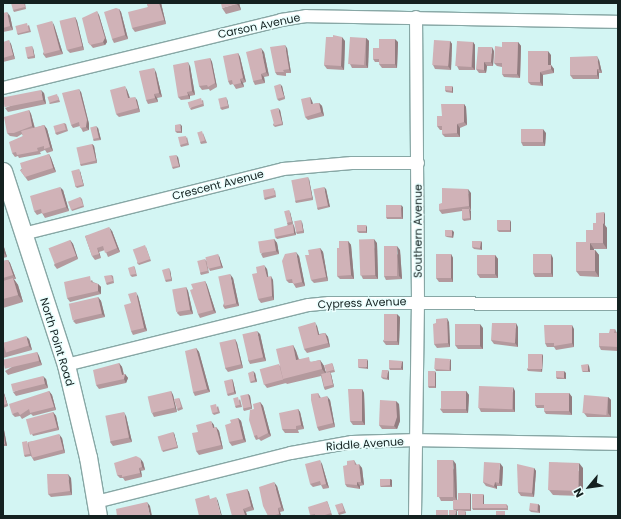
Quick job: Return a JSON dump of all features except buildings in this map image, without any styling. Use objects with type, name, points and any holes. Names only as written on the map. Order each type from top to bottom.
[{"type":"street","name":"Carson Avenue","points":[[3,88],[281,20],[326,15],[618,22]]},
{"type":"street","name":"Southern Avenue","points":[[415,516],[418,301],[416,17]]},
{"type":"street","name":"Crescent Avenue","points":[[23,234],[283,169],[352,163],[418,163]]},
{"type":"street","name":"North Point Road","points":[[3,171],[66,365],[88,457],[97,509]]},
{"type":"street","name":"Cypress Avenue","points":[[66,365],[309,305],[418,301],[618,304]]},
{"type":"street","name":"Riddle Avenue","points":[[97,509],[323,446],[417,440],[618,444]]}]
